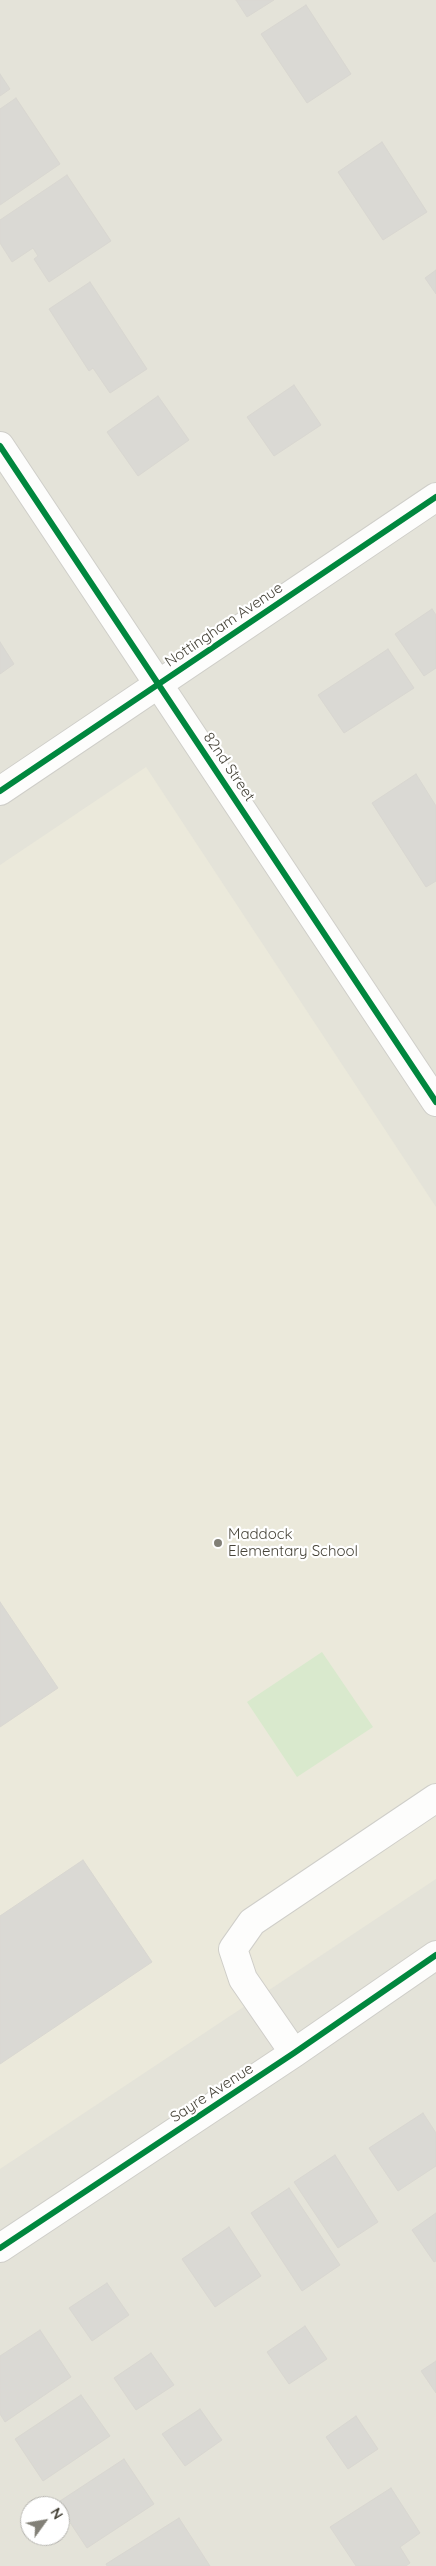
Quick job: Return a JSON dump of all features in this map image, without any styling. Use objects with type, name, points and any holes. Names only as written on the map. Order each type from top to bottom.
[{"type":"street","name":"82nd Street","points":[[0,446],[436,1102]]},
{"type":"street","name":"Nottingham Avenue","points":[[0,790],[436,497]]},
{"type":"street","points":[[294,2054],[243,1979],[233,1949],[252,1922],[436,1798]]},
{"type":"street","name":"Sayre Avenue","points":[[0,2248],[294,2054],[436,1956]]},
{"type":"shaded area","points":[[0,0],[436,0],[436,2566],[0,2566]]},
{"type":"shaded area","name":"Maddock Elementary School","points":[[146,767],[436,1207],[436,1879],[0,2169],[0,865]]},
{"type":"green space","points":[[322,1652],[373,1727],[297,1777],[247,1702]]},
{"type":"building","points":[[236,0],[274,0],[247,17]]},
{"type":"building","points":[[306,5],[351,74],[307,103],[261,34]]},
{"type":"building","points":[[0,74],[10,89],[0,96]]},
{"type":"building","points":[[16,98],[60,164],[0,205],[0,109]]},
{"type":"building","points":[[382,142],[427,212],[383,240],[338,172]]},
{"type":"building","points":[[67,175],[111,241],[49,282],[34,259],[38,256],[33,248],[12,262],[0,243],[0,220]]},
{"type":"building","points":[[436,270],[436,294],[425,278]]},
{"type":"building","points":[[90,282],[147,369],[110,393],[93,368],[89,371],[49,309]]},
{"type":"building","points":[[294,385],[321,425],[274,456],[247,417]]},
{"type":"building","points":[[158,396],[189,440],[138,476],[107,432]]},
{"type":"building","points":[[432,609],[436,615],[436,668],[424,676],[395,634]]},
{"type":"building","points":[[0,642],[14,664],[0,674]]},
{"type":"building","points":[[388,649],[414,688],[344,733],[318,695]]},
{"type":"building","points":[[416,774],[436,806],[436,881],[426,887],[372,803]]},
{"type":"building","points":[[0,1602],[58,1688],[0,1727]]},
{"type":"building","points":[[83,1860],[152,1962],[0,2064],[0,1916]]},
{"type":"building","points":[[423,2113],[436,2133],[436,2166],[398,2191],[369,2148]]},
{"type":"building","points":[[335,2155],[378,2222],[338,2248],[294,2182]]},
{"type":"building","points":[[289,2188],[340,2265],[302,2291],[251,2213]]},
{"type":"building","points":[[436,2213],[436,2261],[434,2262],[412,2230]]},
{"type":"building","points":[[229,2227],[261,2276],[215,2307],[182,2259]]},
{"type":"building","points":[[107,2283],[129,2315],[92,2341],[69,2308]]},
{"type":"building","points":[[305,2326],[327,2359],[289,2384],[267,2352]]},
{"type":"building","points":[[40,2330],[71,2377],[5,2422],[0,2414],[0,2356]]},
{"type":"building","points":[[151,2353],[174,2385],[136,2410],[114,2378]]},
{"type":"building","points":[[436,2361],[436,2393],[421,2371]]},
{"type":"building","points":[[81,2395],[110,2436],[43,2481],[15,2439]]},
{"type":"building","points":[[200,2409],[222,2440],[185,2466],[162,2434]]},
{"type":"building","points":[[356,2416],[378,2449],[348,2469],[326,2437]]},
{"type":"building","points":[[124,2459],[154,2504],[87,2548],[70,2522],[70,2496],[68,2496]]},
{"type":"building","points":[[391,2488],[420,2533],[400,2547],[410,2563],[406,2566],[356,2566],[330,2527]]},
{"type":"building","points":[[179,2518],[210,2566],[107,2566],[106,2564]]},
{"type":"cycle path","points":[[0,446],[436,1102]]},
{"type":"cycle path","points":[[0,791],[436,497]]},
{"type":"cycle path","points":[[0,2248],[294,2053],[436,1955]]},
{"type":"place","name":"Maddock Elementary School","points":[[218,1543]]}]
